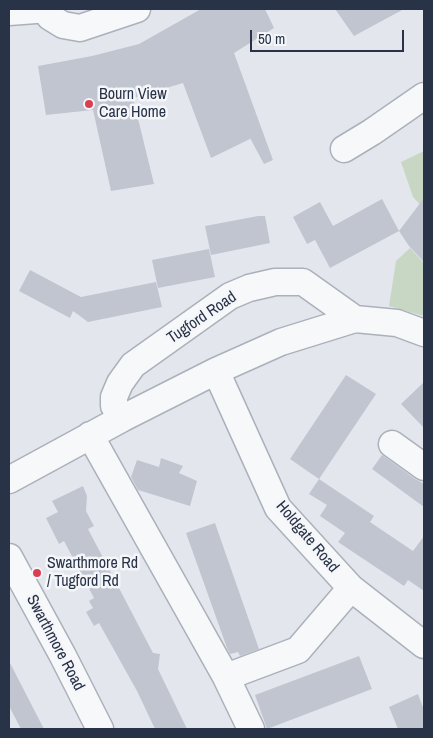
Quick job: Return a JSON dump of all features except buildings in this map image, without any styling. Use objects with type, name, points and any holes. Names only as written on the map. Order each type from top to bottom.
[{"type":"street","points":[[10,13],[49,9],[50,17],[62,26],[80,28],[137,9]]},
{"type":"street","points":[[344,149],[424,96]]},
{"type":"street","name":"Tugford Road","points":[[123,418],[114,406],[114,397],[120,383],[133,365],[236,293],[275,282],[303,282],[355,319]]},
{"type":"street","name":"Tugford Road","points":[[9,480],[123,418],[216,371],[281,342],[355,319],[397,323],[424,333]]},
{"type":"street","name":"Holdgate Road","points":[[216,371],[278,508],[351,588],[424,645]]},
{"type":"street","points":[[90,435],[226,677],[251,729]]},
{"type":"street","points":[[392,444],[424,467]]},
{"type":"street","name":"Swarthmore Road","points":[[9,557],[100,729]]},
{"type":"street","points":[[226,677],[298,650],[351,588]]},
{"type":"green space","points":[[424,151],[424,209],[413,197],[401,162]]},
{"type":"green space","points":[[410,248],[424,263],[424,316],[389,306],[396,261]]},
{"type":"place","name":"Bourn View Care Home","points":[[89,104]]},
{"type":"place","name":"Swarthmore Rd / Tugford Rd","points":[[37,573]]}]
